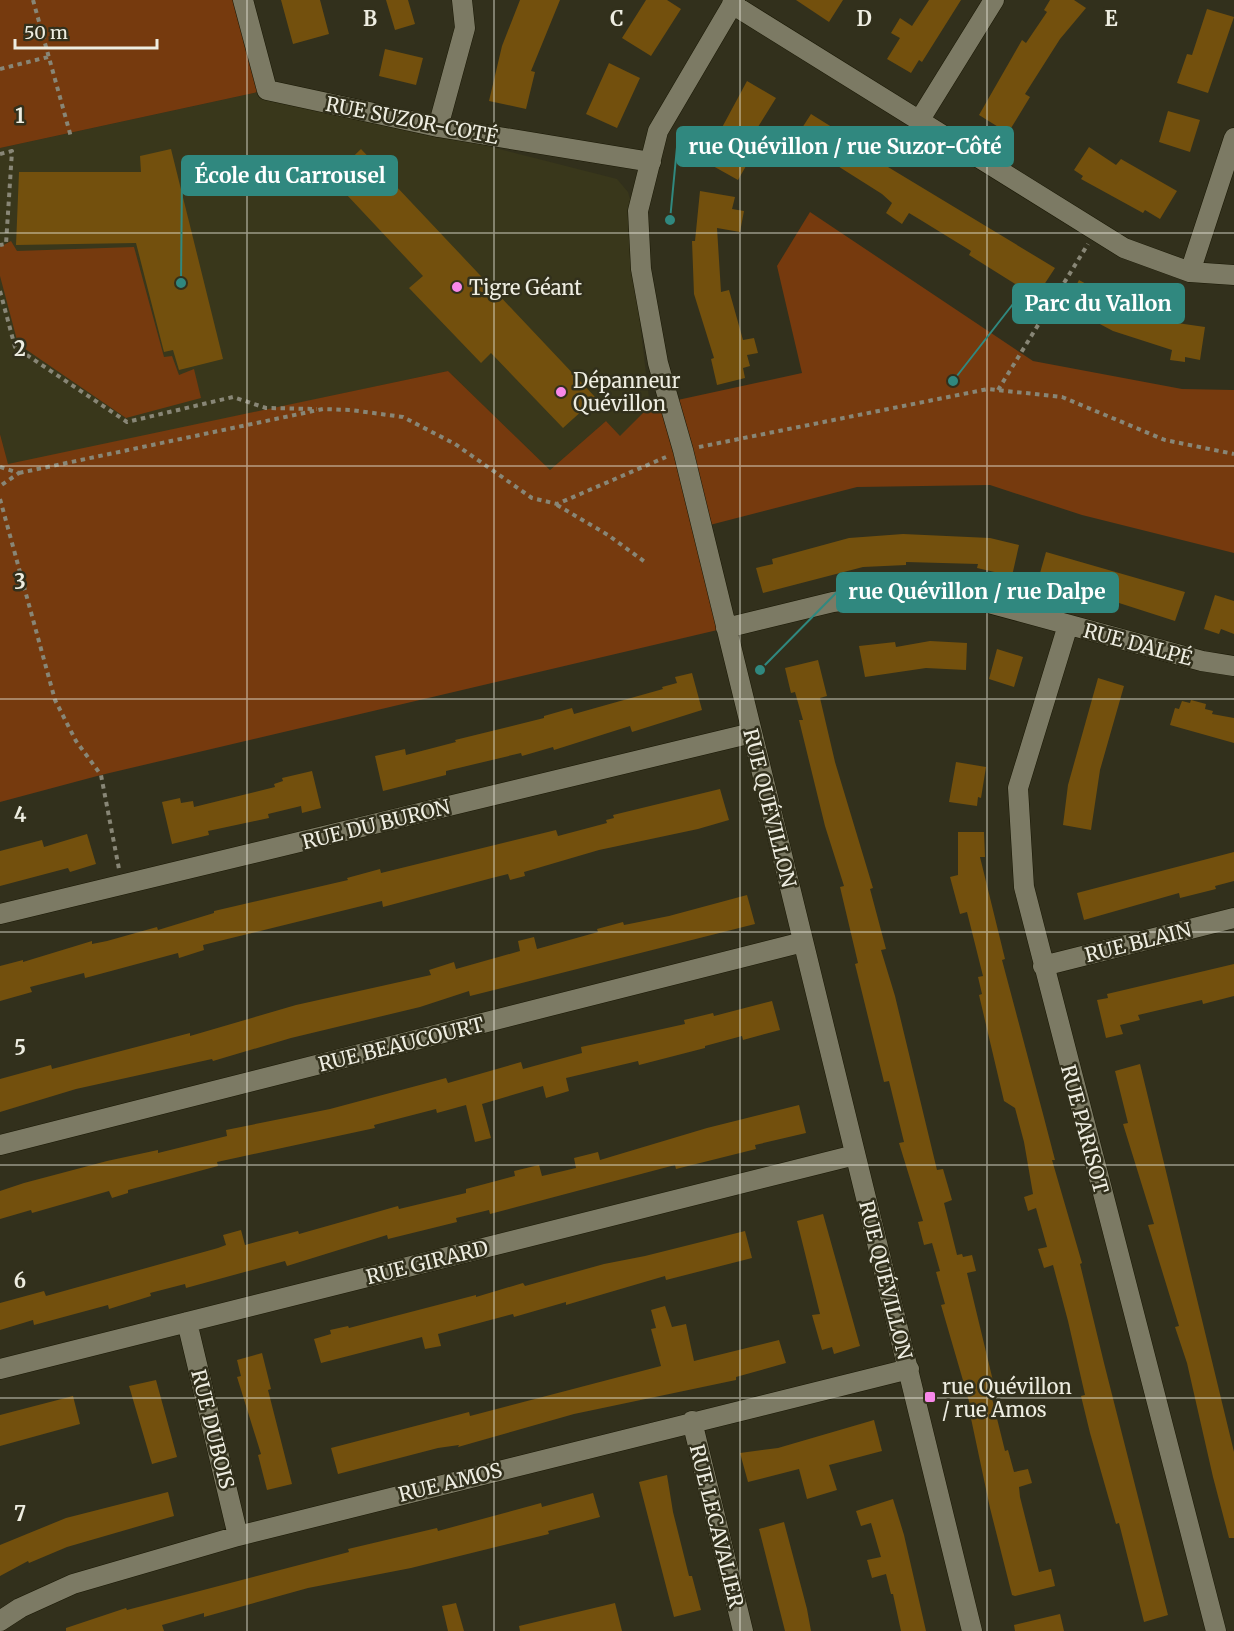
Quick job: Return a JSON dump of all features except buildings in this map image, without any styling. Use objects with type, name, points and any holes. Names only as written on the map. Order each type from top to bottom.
[{"type":"street","name":"RUE SUZOR-COTÉ","points":[[243,0],[267,90],[438,127],[651,162]]},
{"type":"street","points":[[462,0],[465,28]]},
{"type":"street","points":[[438,127],[465,28],[476,0]]},
{"type":"street","points":[[919,121],[994,0]]},
{"type":"street","points":[[733,2],[1124,248],[1190,272],[1234,275]]},
{"type":"street","name":"RUE QUÉVILLON","points":[[733,2],[658,131],[638,212],[641,269],[658,363],[683,450],[972,1631]]},
{"type":"street","points":[[1190,272],[1234,138]]},
{"type":"street","name":"RUE DALPÉ","points":[[726,628],[833,602],[936,589],[1202,662],[1234,666]]},
{"type":"street","name":"RUE PARISOT","points":[[1068,625],[1018,788],[1024,887],[1216,1631]]},
{"type":"street","name":"RUE DU BURON","points":[[0,914],[752,733]]},
{"type":"street","name":"RUE BLAIN","points":[[1043,966],[1234,918]]},
{"type":"street","name":"RUE BEAUCOURT","points":[[0,1145],[803,942]]},
{"type":"street","name":"RUE GIRARD","points":[[0,1369],[855,1155]]},
{"type":"street","name":"RUE DUBOIS","points":[[187,1322],[238,1536]]},
{"type":"street","name":"RUE AMOS","points":[[0,1621],[20,1608],[73,1584],[238,1536],[692,1421],[909,1369]]},
{"type":"street","name":"RUE LECAVALIER","points":[[692,1421],[743,1631]]},
{"type":"path","points":[[33,0],[71,137]]},
{"type":"path","points":[[0,69],[48,57]]},
{"type":"path","points":[[0,154],[12,151],[6,244],[0,245]]},
{"type":"path","points":[[998,390],[1096,231]]},
{"type":"path","points":[[0,291],[15,347],[127,422],[232,397],[266,408],[351,410],[403,417],[456,444],[532,498],[557,504],[608,535],[645,562]]},
{"type":"path","points":[[557,504],[683,450],[988,389],[1062,397],[1165,440],[1234,454]]},
{"type":"path","points":[[0,486],[19,473],[323,409]]},
{"type":"path","points":[[0,467],[19,473]]},
{"type":"path","points":[[0,499],[55,700],[76,741],[101,775],[122,885]]},
{"type":"shaded area","points":[[0,0],[243,0],[267,90],[0,148]]},
{"type":"shaded area","points":[[267,90],[617,179],[628,192],[633,209],[634,274],[650,406],[620,437],[606,421],[550,470],[448,371],[8,465],[0,434],[0,148]]},
{"type":"shaded area","points":[[810,212],[1033,361],[1182,389],[1234,390],[1234,553],[1082,515],[990,485],[857,487],[702,527],[726,628],[101,775],[0,802],[0,434],[8,464],[448,371],[550,470],[606,421],[620,436],[650,406],[802,373],[777,266]]},
{"type":"shaded area","points":[[11,241],[17,251],[134,247],[164,357],[172,356],[179,375],[194,369],[201,398],[126,418],[18,344],[0,276],[0,247]]},
{"type":"place","name":"rue Quévillon / rue Suzor-Côté","points":[[670,220]]},
{"type":"place","name":"École du Carrousel","points":[[181,283]]},
{"type":"place","name":"Tigre Géant","points":[[457,287]]},
{"type":"place","name":"Parc du Vallon","points":[[953,381]]},
{"type":"place","name":"Dépanneur Quévillon","points":[[561,392]]},
{"type":"place","name":"rue Quévillon / rue Dalpe","points":[[760,670]]},
{"type":"place","name":"rue Quévillon / rue Amos","points":[[930,1397]]}]
